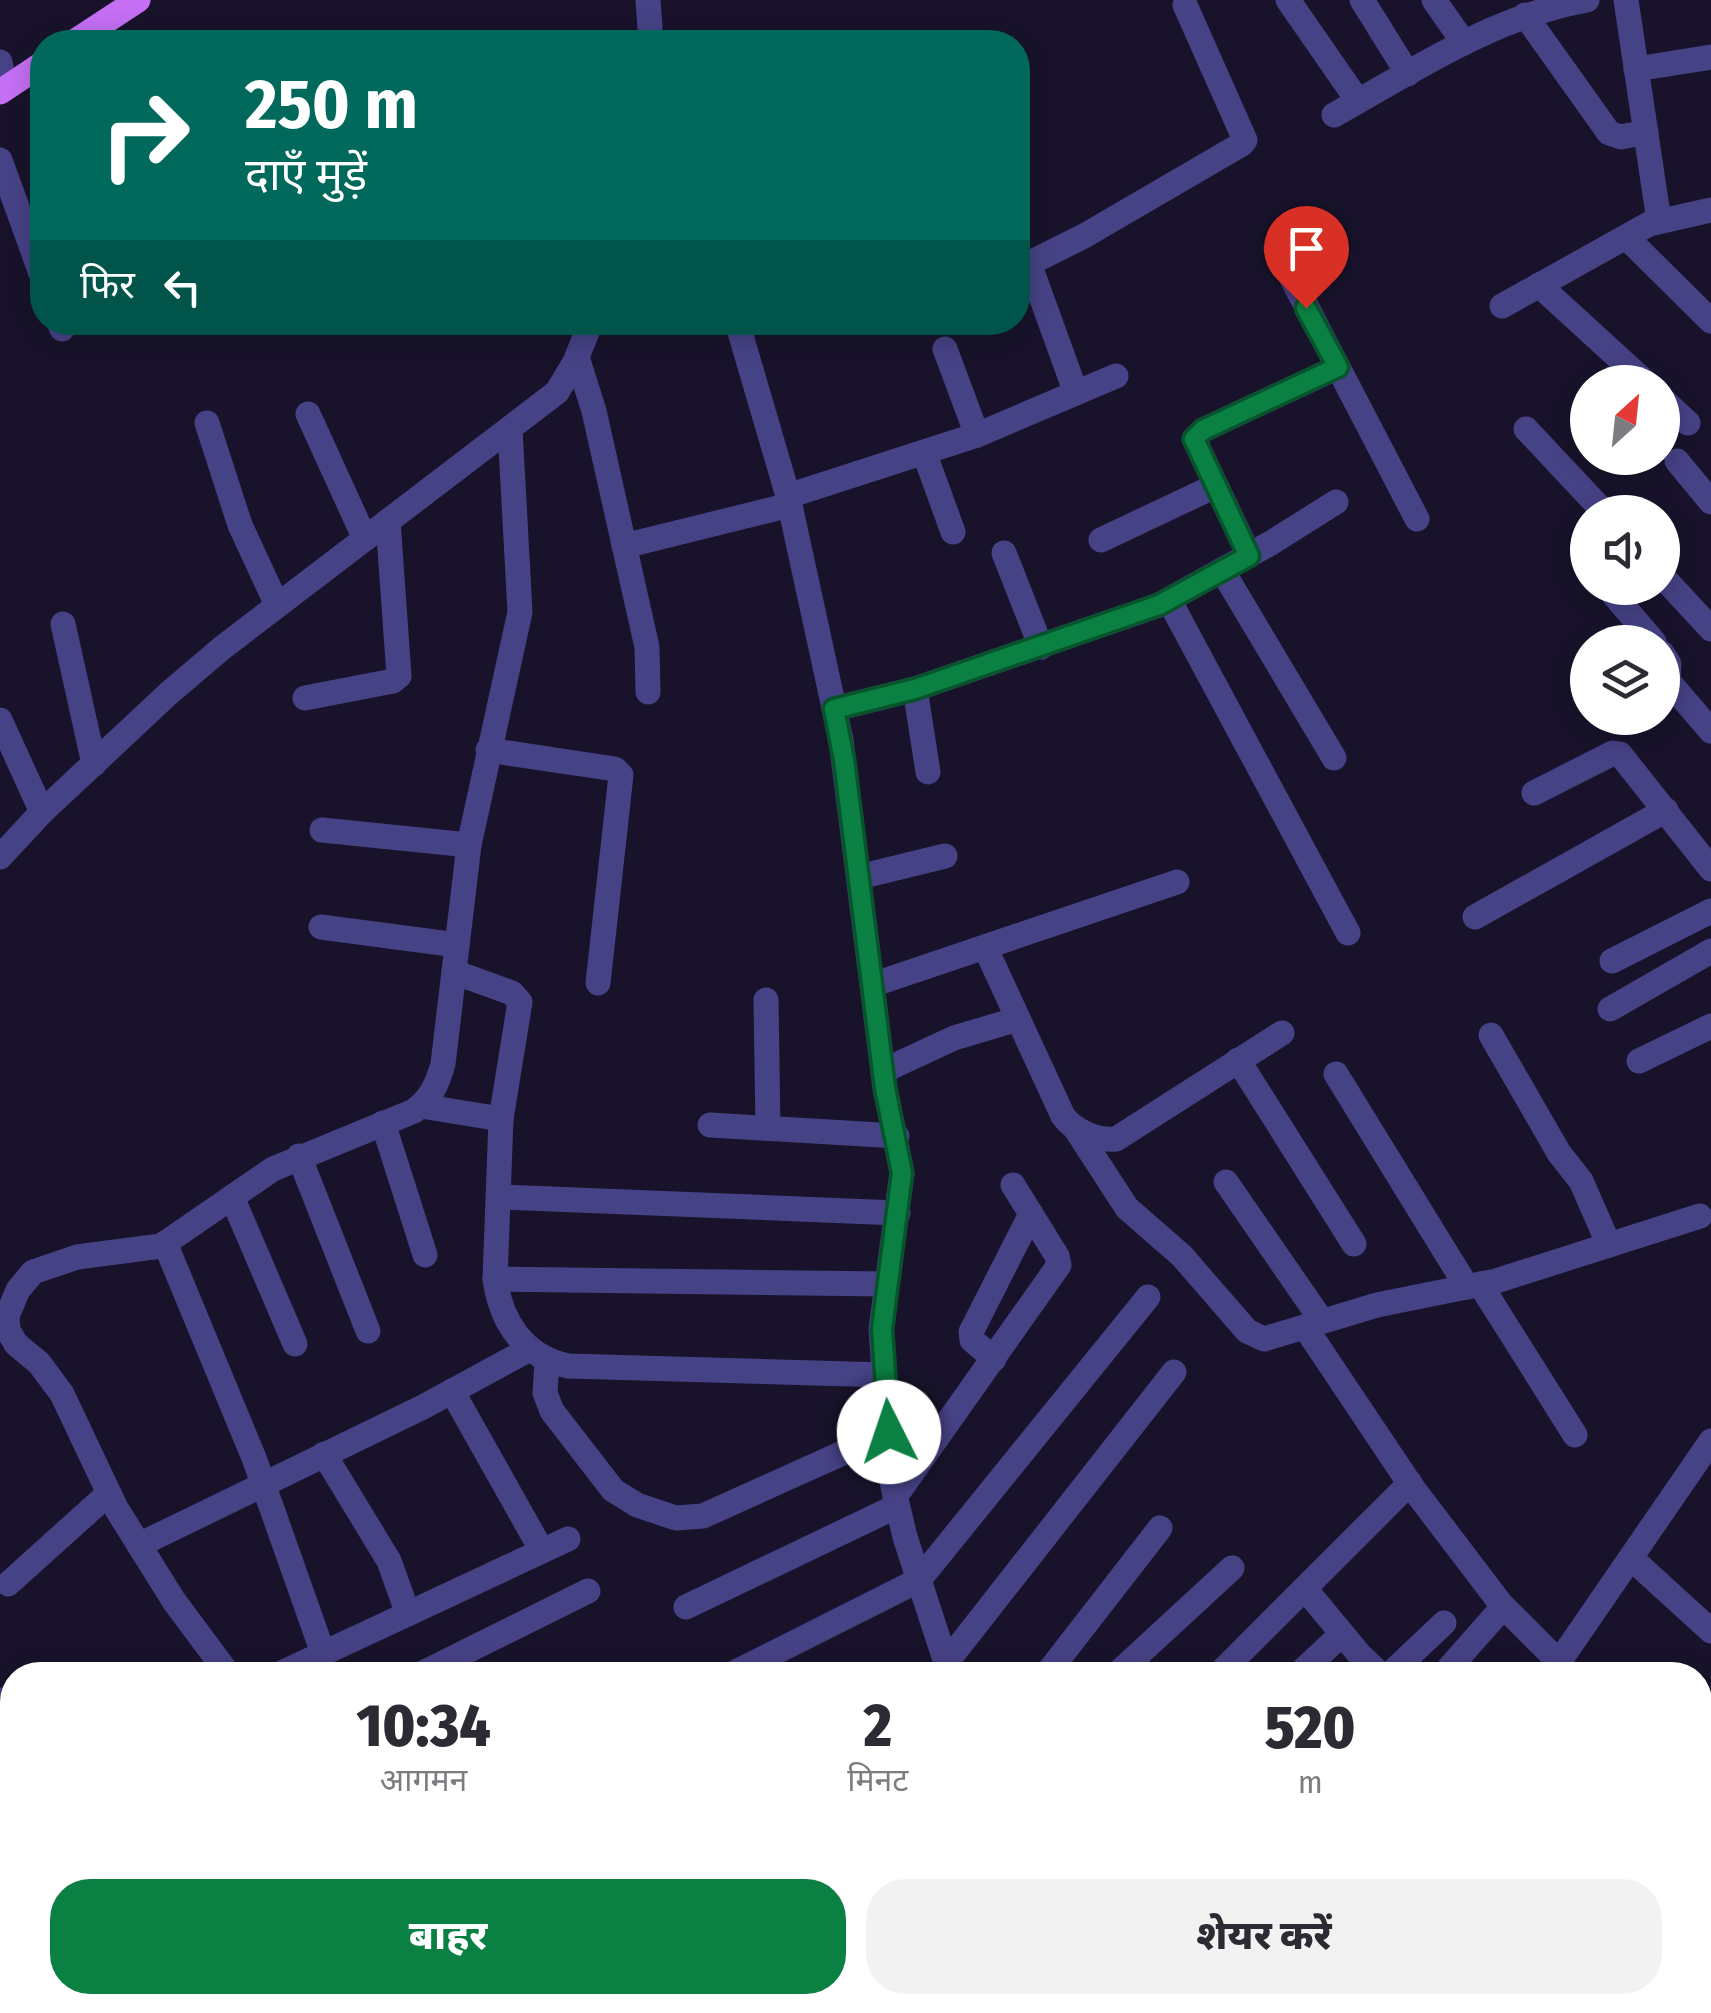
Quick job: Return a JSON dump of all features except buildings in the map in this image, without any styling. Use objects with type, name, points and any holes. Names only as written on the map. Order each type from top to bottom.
[{"type":"main road","points":[[92,30],[138,0]]},
{"type":"main road","points":[[3,90],[30,72]]},
{"type":"street","points":[[648,0],[650,30]]},
{"type":"street","points":[[1288,0],[1358,102]]},
{"type":"street","points":[[1362,0],[1408,74]]},
{"type":"street","points":[[1434,0],[1464,44]]},
{"type":"street","points":[[1334,115],[1500,24],[1559,3],[1587,0]]},
{"type":"street","points":[[1626,0],[1660,221]]},
{"type":"street","points":[[1076,393],[1030,266],[1245,140],[1185,5]]},
{"type":"street","points":[[1524,15],[1609,133],[1621,137],[1646,132]]},
{"type":"street","points":[[1636,69],[1711,60]]},
{"type":"street","points":[[0,62],[3,90]]},
{"type":"street","points":[[0,160],[30,243]]},
{"type":"street","points":[[1502,306],[1660,221],[1711,210]]},
{"type":"street","points":[[1626,237],[1711,321]]},
{"type":"street","points":[[1276,248],[1416,518]]},
{"type":"street","points":[[1539,285],[1626,365]]},
{"type":"street","points":[[0,857],[42,812],[168,694],[277,605],[557,392],[585,335]]},
{"type":"street","points":[[740,335],[789,500],[834,709],[883,1071],[902,1173],[882,1329],[896,1501],[946,1662]]},
{"type":"street","points":[[945,349],[978,435]]},
{"type":"street","points":[[576,358],[594,410],[647,648],[648,692]]},
{"type":"street","points":[[1249,556],[1194,445],[1197,434],[1338,367]]},
{"type":"street","points":[[624,546],[789,500],[978,435],[1116,376]]},
{"type":"street","points":[[308,414],[365,539]]},
{"type":"street","points":[[1680,416],[1688,423]]},
{"type":"street","points":[[207,424],[240,525],[277,605]]},
{"type":"street","points":[[219,1662],[174,1601],[108,1494],[62,1394],[38,1363],[16,1344],[8,1330],[7,1316],[18,1290],[33,1272],[44,1266],[77,1256],[165,1243],[273,1169],[421,1106],[436,1087],[443,1064],[469,844],[520,612],[510,428]]},
{"type":"street","points":[[1526,429],[1588,495]]},
{"type":"street","points":[[924,452],[952,532]]},
{"type":"street","points":[[1680,463],[1711,502]]},
{"type":"street","points":[[1100,540],[1215,486]]},
{"type":"street","points":[[834,709],[915,689],[1169,600],[1336,502]]},
{"type":"street","points":[[306,698],[394,681],[398,676],[388,521]]},
{"type":"street","points":[[1004,553],[1041,647]]},
{"type":"street","points":[[1222,570],[1334,758]]},
{"type":"street","points":[[1680,595],[1711,629]]},
{"type":"street","points":[[1169,600],[1348,934]]},
{"type":"street","points":[[1622,605],[1640,625]]},
{"type":"street","points":[[63,624],[94,764]]},
{"type":"street","points":[[915,689],[928,772]]},
{"type":"street","points":[[1680,695],[1711,730]]},
{"type":"street","points":[[0,720],[42,812]]},
{"type":"street","points":[[488,750],[615,769],[622,774],[598,983]]},
{"type":"street","points":[[1534,793],[1613,753],[1620,754],[1711,869]]},
{"type":"street","points":[[1475,917],[1666,810]]},
{"type":"street","points":[[322,830],[469,844]]},
{"type":"street","points":[[859,877],[945,856]]},
{"type":"street","points":[[872,985],[1178,882]]},
{"type":"street","points":[[1612,961],[1711,912]]},
{"type":"street","points":[[321,927],[457,945]]},
{"type":"street","points":[[985,947],[1064,1116],[1128,1208],[1173,1247],[1247,1330],[1264,1339],[1377,1305],[1473,1286],[1700,1216]]},
{"type":"street","points":[[1610,1008],[1711,951]]},
{"type":"street","points":[[454,972],[512,992],[520,1002],[501,1118],[495,1278],[496,1290],[520,1342],[538,1355],[568,1366],[885,1374]]},
{"type":"street","points":[[766,1000],[768,1128]]},
{"type":"street","points":[[883,1071],[954,1038],[1018,1019]]},
{"type":"street","points":[[1639,1061],[1711,1026]]},
{"type":"street","points":[[1075,1128],[1098,1138],[1116,1139],[1282,1033]]},
{"type":"street","points":[[1491,1036],[1560,1153],[1581,1181],[1609,1244]]},
{"type":"street","points":[[1238,1060],[1354,1244]]},
{"type":"street","points":[[1336,1074],[1575,1435]]},
{"type":"street","points":[[421,1106],[501,1118]]},
{"type":"street","points":[[383,1123],[425,1255]]},
{"type":"street","points":[[710,1124],[897,1136]]},
{"type":"street","points":[[299,1156],[368,1331]]},
{"type":"street","points":[[1226,1182],[1410,1483],[1503,1607],[1550,1662]]},
{"type":"street","points":[[686,1607],[896,1501],[1059,1265],[1013,1185]]},
{"type":"street","points":[[500,1197],[898,1212]]},
{"type":"street","points":[[232,1198],[295,1344]]},
{"type":"street","points":[[994,1359],[972,1340],[971,1332],[1031,1214]]},
{"type":"street","points":[[165,1243],[262,1483],[323,1654]]},
{"type":"street","points":[[495,1278],[886,1284]]},
{"type":"street","points":[[756,1662],[919,1580],[1148,1297]]},
{"type":"street","points":[[139,1544],[452,1391],[538,1355]]},
{"type":"street","points":[[538,1355],[547,1402],[613,1490],[636,1505],[676,1518],[703,1516],[889,1432]]},
{"type":"street","points":[[953,1662],[1174,1372]]},
{"type":"street","points":[[452,1391],[542,1551]]},
{"type":"street","points":[[1559,1662],[1709,1449]]},
{"type":"street","points":[[324,1454],[388,1562],[408,1614]]},
{"type":"street","points":[[1231,1662],[1410,1483]]},
{"type":"street","points":[[8,1584],[108,1494]]},
{"type":"street","points":[[1056,1662],[1160,1528]]},
{"type":"street","points":[[305,1662],[568,1539]]},
{"type":"street","points":[[1631,1558],[1711,1631]]},
{"type":"street","points":[[1130,1662],[1232,1568]]},
{"type":"street","points":[[1306,1590],[1369,1662]]},
{"type":"street","points":[[445,1662],[588,1591]]},
{"type":"street","points":[[1454,1662],[1503,1607]]},
{"type":"street","points":[[1402,1662],[1444,1622]]},
{"type":"street","points":[[1312,1662],[1342,1634]]},
{"type":"route","points":[[889,1432],[883,1306],[902,1173],[885,1088],[844,760],[834,709],[915,689],[1159,605],[1249,556],[1194,439],[1203,430],[1338,367],[1306,308]]}]
